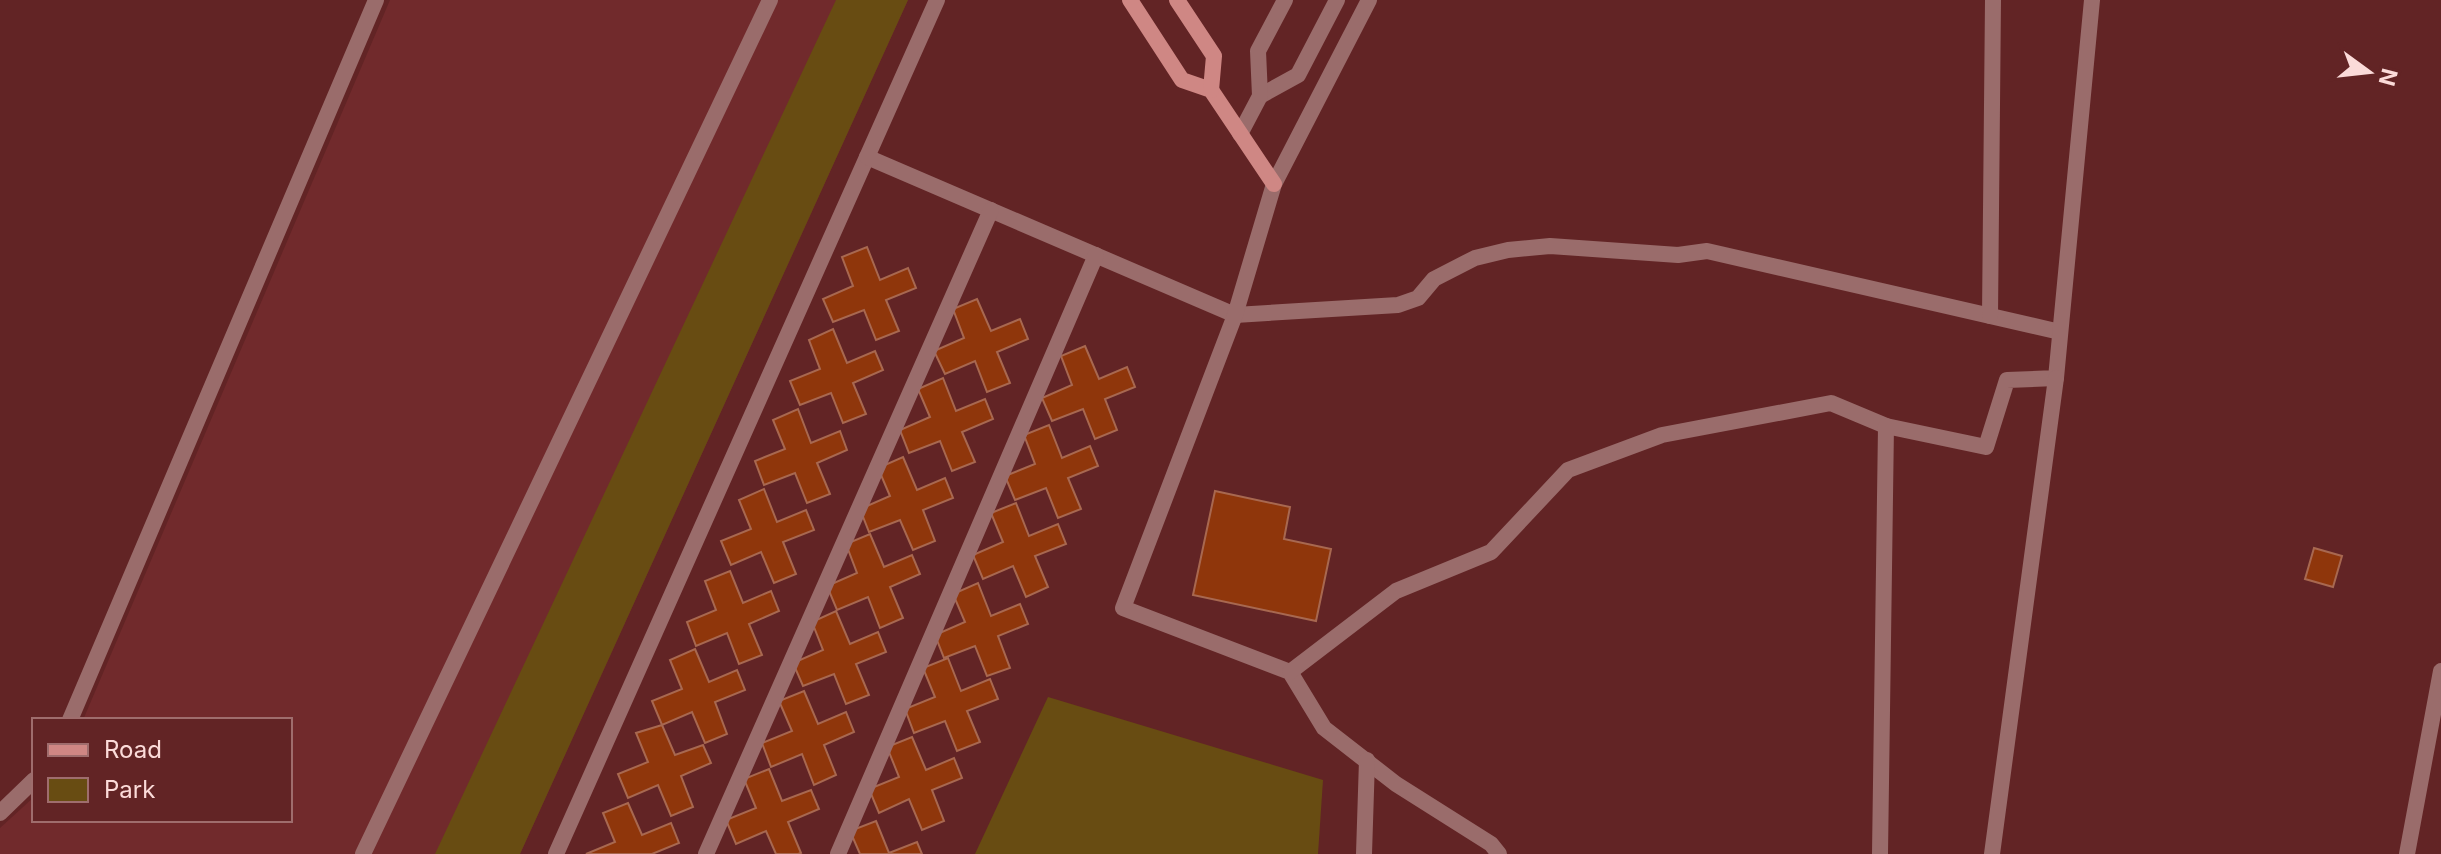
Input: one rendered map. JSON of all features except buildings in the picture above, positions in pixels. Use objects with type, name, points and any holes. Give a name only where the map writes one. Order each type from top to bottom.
[{"type":"street","points":[[71,718],[376,0]]},
{"type":"street","points":[[363,854],[770,0]]},
{"type":"street","points":[[556,854],[937,0]]},
{"type":"street","points":[[1130,0],[1182,80],[1211,90],[1274,184]]},
{"type":"street","points":[[1177,0],[1214,56],[1211,90]]},
{"type":"street","points":[[1240,134],[1260,96],[1258,51],[1285,0]]},
{"type":"street","points":[[1260,96],[1298,75],[1337,0]]},
{"type":"street","points":[[1369,0],[1274,184],[1235,315],[1123,608],[1290,672],[1324,728],[1396,784],[1491,844],[1499,854]]},
{"type":"street","points":[[1990,316],[1993,0]]},
{"type":"street","points":[[1992,854],[2056,378],[2092,0]]},
{"type":"street","points":[[867,157],[1235,315],[1398,305],[1418,298],[1434,279],[1475,258],[1508,250],[1550,246],[1678,255],[1707,251],[2060,332]]},
{"type":"street","points":[[706,854],[991,210]]},
{"type":"street","points":[[838,854],[1096,255]]},
{"type":"street","points":[[1290,672],[1396,591],[1491,552],[1568,470],[1662,435],[1831,403],[1886,426],[1986,447],[2007,380],[2056,378]]},
{"type":"street","points":[[1880,854],[1886,426]]},
{"type":"street","points":[[2407,854],[2441,671]]},
{"type":"street","points":[[1364,854],[1367,760]]},
{"type":"street","points":[[0,813],[32,782]]},
{"type":"shaded area","points":[[390,0],[908,0],[520,854],[0,854],[0,828],[32,799],[32,822],[292,822],[292,718],[84,718]]},
{"type":"green space","points":[[836,0],[908,0],[520,854],[435,854]]},
{"type":"green space","points":[[1048,697],[1323,780],[1318,854],[975,854]]}]
